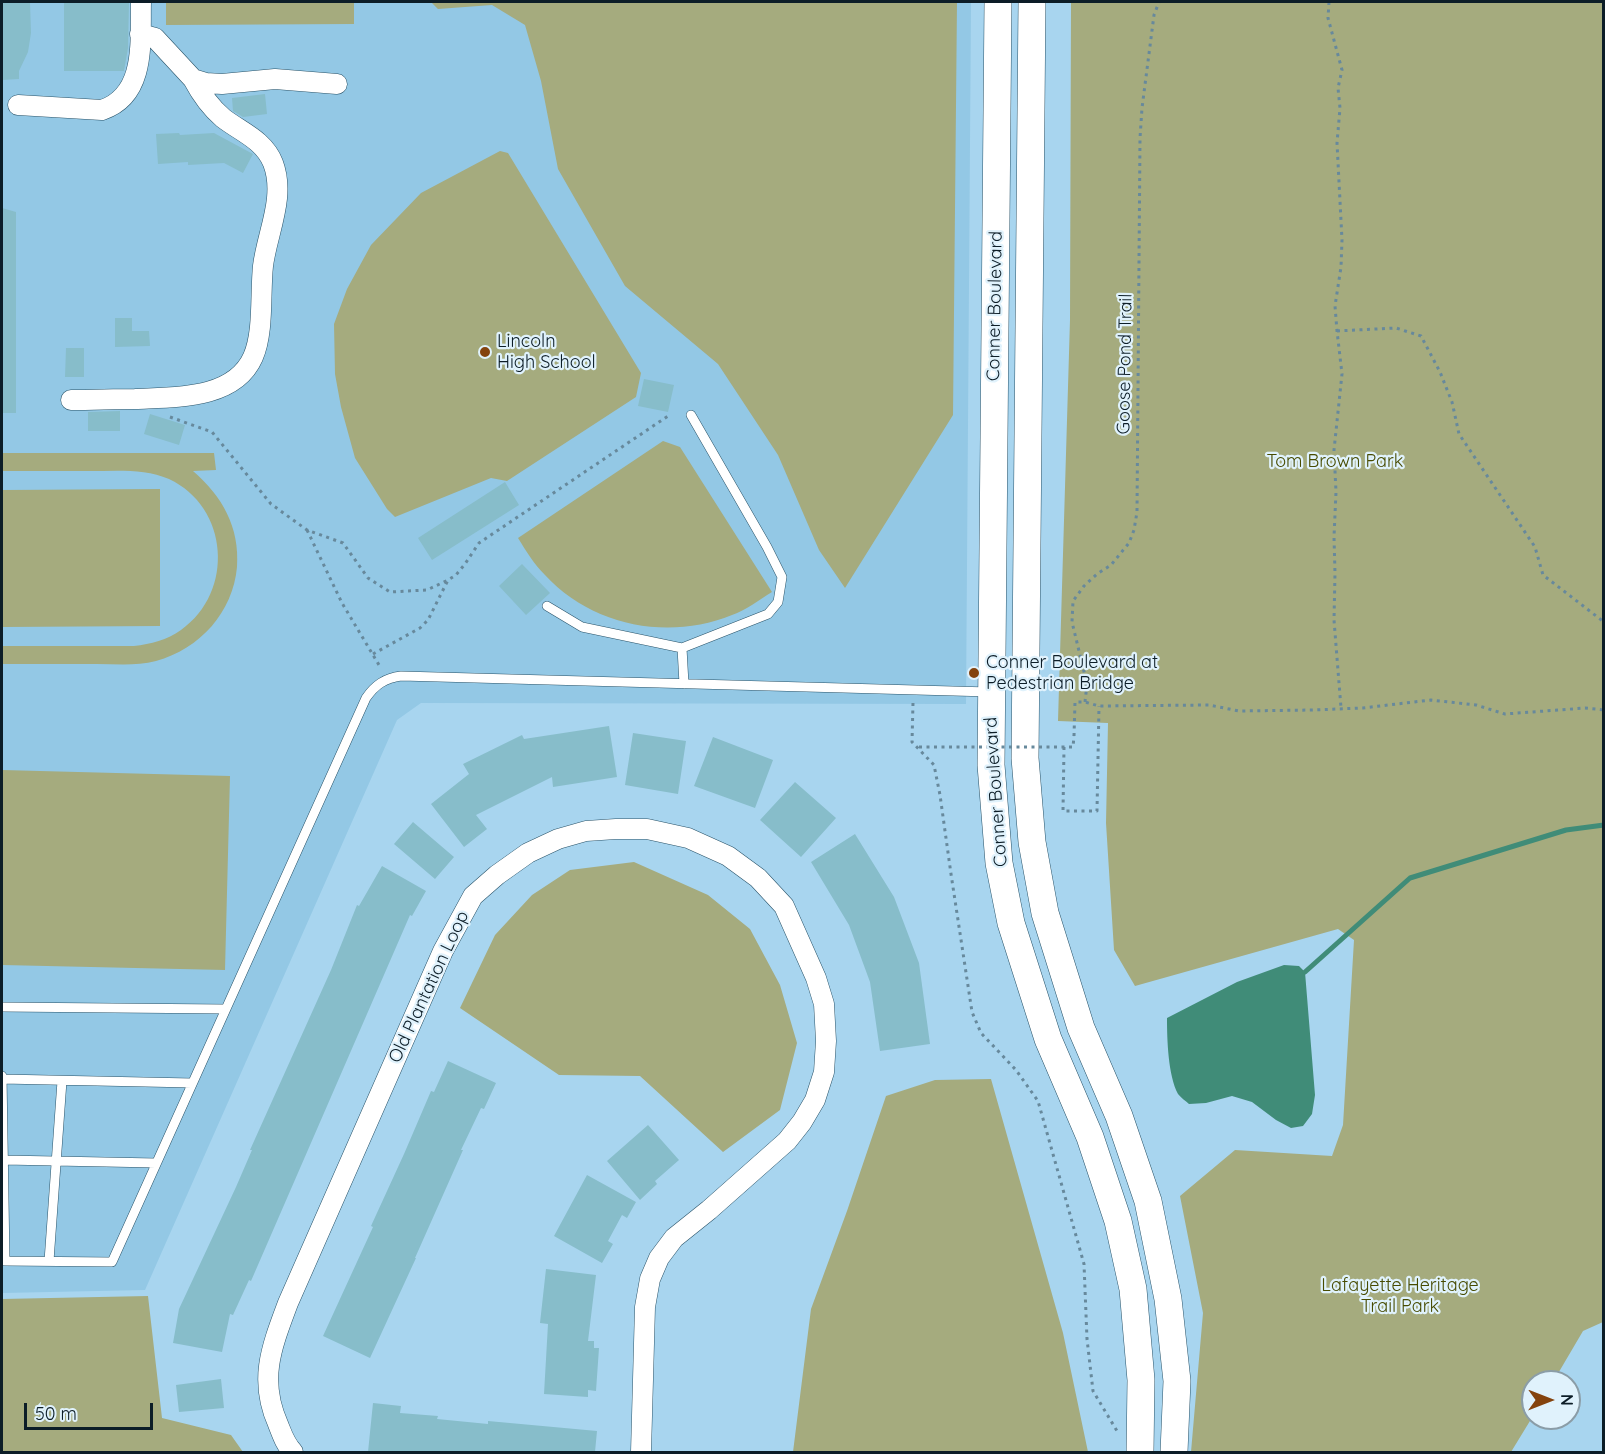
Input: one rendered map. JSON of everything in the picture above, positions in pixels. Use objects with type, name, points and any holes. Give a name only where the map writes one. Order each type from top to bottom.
[{"type":"main road","name":"Conner Boulevard","points":[[998,2],[991,765],[999,862],[1011,923],[1048,1039],[1090,1137],[1118,1221],[1133,1289],[1141,1380],[1140,1452]]},
{"type":"main road","name":"Conner Boulevard","points":[[1032,2],[1025,691],[1025,758],[1032,842],[1045,913],[1081,1028],[1119,1116],[1148,1201],[1168,1299],[1177,1381],[1174,1452]]},
{"type":"main road","points":[[991,692],[1025,691]]},
{"type":"street","points":[[18,105],[102,110],[114,105],[136,76],[140,54],[141,2]]},
{"type":"street","points":[[71,400],[179,397],[205,393],[235,379],[246,371],[258,341],[263,267],[276,199],[277,176],[273,162],[266,150],[249,134],[213,108],[202,95],[193,78],[155,38],[140,34]]},
{"type":"street","points":[[193,78],[222,84],[274,79],[337,84]]},
{"type":"street","name":"Old Plantation Loop","points":[[293,1452],[287,1446],[268,1396],[267,1375],[273,1341],[459,919],[473,896],[528,853],[558,839],[586,831],[647,829],[688,838],[728,856],[758,878],[784,906],[816,978],[824,1004],[826,1041],[824,1072],[815,1100],[802,1122],[787,1141],[674,1238],[659,1258],[650,1279],[645,1307],[641,1452]]},
{"type":"lane","points":[[547,606],[582,627],[682,648],[768,614],[778,602],[782,577],[691,415]]},
{"type":"lane","points":[[682,648],[684,684]]},
{"type":"lane","points":[[192,1083],[2,1078],[5,1261],[112,1262],[364,702],[374,687],[383,681],[401,676],[991,692]]},
{"type":"lane","points":[[2,1007],[225,1009]]},
{"type":"lane","points":[[49,1261],[62,1081]]},
{"type":"lane","points":[[3,1160],[156,1163]]},
{"type":"path","name":"Goose Pond Trail","points":[[1085,702],[1087,684],[1072,622],[1073,601],[1084,586],[1111,565],[1129,543],[1137,512],[1140,138],[1154,15],[1159,2]]},
{"type":"path","points":[[1329,2],[1328,18],[1342,70],[1338,88],[1340,108],[1337,143],[1342,240],[1341,267],[1335,306],[1342,374],[1334,450],[1335,631],[1341,708]]},
{"type":"path","points":[[1337,331],[1396,328],[1421,336],[1440,372],[1452,402],[1459,434],[1535,547],[1543,575],[1604,622]]},
{"type":"path","points":[[170,417],[212,432],[271,504],[307,530],[343,543],[368,578],[390,592],[427,590],[456,575],[479,543],[671,414]]},
{"type":"path","points":[[307,530],[342,603],[380,664]]},
{"type":"path","points":[[374,654],[420,628],[428,620],[448,580]]},
{"type":"path","points":[[912,690],[912,742],[934,765],[972,1012],[981,1033],[1016,1070],[1038,1101],[1084,1264],[1087,1338],[1093,1390],[1118,1432]]},
{"type":"path","points":[[919,747],[1073,747],[1075,702],[1099,706],[1209,705],[1239,711],[1363,708],[1431,700],[1476,705],[1505,714],[1585,708],[1604,710]]},
{"type":"path","points":[[1064,747],[1063,811],[1097,811],[1099,706]]},
{"type":"shaded area","name":"Lincoln High School","points":[[2,2],[971,2],[966,704],[421,703],[397,720],[145,1290],[2,1293]]},
{"type":"shaded area","points":[[1284,965],[1299,966],[1305,972],[1315,1095],[1312,1114],[1303,1126],[1291,1128],[1252,1102],[1232,1096],[1206,1103],[1189,1104],[1178,1094],[1172,1077],[1167,1018],[1237,982]]},
{"type":"green space","points":[[166,2],[354,2],[354,24],[166,25]]},
{"type":"green space","points":[[431,2],[957,2],[953,415],[845,588],[819,550],[778,455],[718,364],[625,286],[558,169],[541,81],[525,25],[492,5],[438,9]]},
{"type":"green space","points":[[1071,2],[1603,2],[1603,1322],[1583,1331],[1560,1370],[1521,1370],[1521,1430],[1524,1430],[1511,1452],[1191,1452],[1203,1313],[1180,1196],[1235,1150],[1332,1156],[1343,1125],[1354,940],[1338,929],[1135,986],[1114,950],[1106,823],[1108,723],[1058,721],[1070,320]]},
{"type":"green space","points":[[500,151],[508,153],[641,373],[636,397],[507,481],[491,478],[395,517],[387,509],[355,458],[341,407],[335,374],[334,324],[347,289],[371,245],[421,193]]},
{"type":"green space","points":[[663,441],[680,447],[772,592],[737,613],[708,623],[682,627],[657,627],[632,624],[608,617],[564,592],[537,566],[518,538]]},
{"type":"green space","points":[[2,453],[214,453],[216,470],[193,471],[213,491],[227,513],[235,539],[237,567],[229,599],[212,626],[187,648],[149,663],[2,664],[2,646],[134,646],[153,643],[170,636],[181,630],[198,614],[210,594],[217,573],[218,551],[213,529],[204,509],[189,492],[169,479],[150,473],[129,471],[2,471]]},
{"type":"green space","points":[[160,489],[160,626],[2,627],[2,490]]},
{"type":"green space","points":[[2,770],[230,776],[225,970],[2,965]]},
{"type":"green space","points":[[634,862],[708,895],[750,929],[780,985],[797,1043],[780,1110],[723,1152],[640,1076],[559,1075],[460,1008],[495,935],[532,895],[570,870]]},
{"type":"green space","points":[[991,1079],[1063,1333],[1088,1452],[793,1452],[811,1309],[886,1096],[935,1080]]},
{"type":"green space","points":[[148,1296],[162,1418],[231,1435],[243,1452],[2,1452],[2,1299]]},
{"type":"building","points":[[2,2],[30,2],[31,33],[28,52],[19,71],[19,79],[2,80]]},
{"type":"building","points":[[64,2],[129,2],[128,48],[124,71],[64,71]]},
{"type":"building","points":[[265,94],[267,114],[243,117],[233,111],[232,98]]},
{"type":"building","points":[[179,133],[180,135],[214,133],[253,154],[243,173],[224,163],[158,164],[156,134]]},
{"type":"building","points":[[2,208],[16,212],[16,413],[2,413]]},
{"type":"building","points":[[115,318],[132,318],[132,331],[149,331],[150,346],[115,347]]},
{"type":"building","points":[[66,348],[84,348],[84,377],[65,377]]},
{"type":"building","points":[[644,379],[674,385],[668,412],[638,406]]},
{"type":"building","points":[[120,411],[120,431],[88,431],[88,412]]},
{"type":"building","points":[[150,414],[185,425],[179,445],[144,434]]},
{"type":"building","points":[[505,482],[519,505],[432,560],[418,538]]},
{"type":"building","points":[[522,564],[550,593],[526,615],[499,586]]},
{"type":"building","points":[[609,726],[617,777],[553,787],[552,777],[476,815],[487,829],[464,847],[431,804],[469,774],[463,764],[522,735],[524,739]]},
{"type":"building","points":[[633,733],[686,741],[678,794],[625,785]]},
{"type":"building","points":[[713,737],[773,760],[755,808],[694,786]]},
{"type":"building","points":[[795,782],[836,818],[801,857],[760,820]]},
{"type":"building","points":[[413,822],[454,857],[435,879],[394,844]]},
{"type":"building","points":[[855,834],[894,897],[919,963],[930,1044],[880,1051],[870,982],[849,925],[811,862]]},
{"type":"building","points":[[382,866],[426,891],[412,916],[410,915],[251,1281],[249,1280],[233,1315],[230,1314],[222,1352],[173,1343],[179,1309],[236,1187],[357,905],[359,906]]},
{"type":"building","points":[[448,1061],[496,1083],[461,1150],[463,1150],[416,1258],[370,1358],[323,1336],[431,1091],[434,1092]]},
{"type":"building","points":[[648,1125],[679,1160],[655,1181],[657,1184],[640,1200],[607,1161]]},
{"type":"building","points":[[587,1175],[636,1202],[627,1218],[622,1215],[608,1241],[613,1244],[602,1263],[554,1236]]},
{"type":"building","points":[[546,1269],[596,1275],[588,1341],[594,1341],[594,1348],[599,1348],[596,1391],[588,1390],[588,1397],[544,1394],[548,1324],[540,1323]]},
{"type":"building","points":[[221,1379],[224,1408],[179,1412],[176,1385]]},
{"type":"building","points":[[373,1403],[401,1406],[400,1413],[438,1416],[437,1419],[488,1424],[488,1421],[597,1431],[595,1452],[368,1452]]},
{"type":"waterway","points":[[1305,972],[1410,878],[1566,830],[1604,825]]},
{"type":"place","name":"Lincoln High School","points":[[485,352]]},
{"type":"place","name":"Conner Boulevard at Pedestrian Bridge","points":[[974,673]]},
{"type":"park label","name":"Tom Brown Park","points":[[1335,462]]},
{"type":"park label","name":"Lafayette Heritage Trail Park","points":[[1400,1296]]}]
